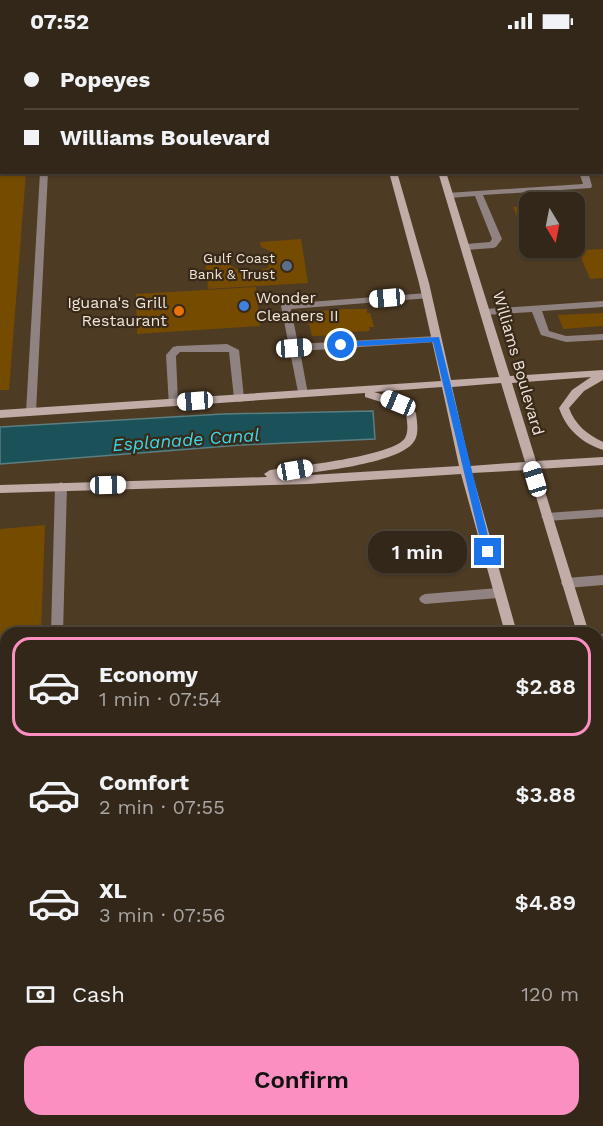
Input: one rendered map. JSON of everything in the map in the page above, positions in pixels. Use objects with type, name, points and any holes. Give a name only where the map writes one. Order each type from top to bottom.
[{"type":"main road","points":[[394,174],[427,296],[466,471],[509,627]]},
{"type":"main road","name":"Williams Boulevard","points":[[443,174],[581,627]]},
{"type":"main road","points":[[0,414],[603,374]]},
{"type":"main road","points":[[603,374],[570,396],[564,408],[567,417],[577,431],[603,446]]},
{"type":"main road","points":[[225,482],[366,459],[400,449],[408,441],[413,427],[411,413],[398,403],[356,390]]},
{"type":"main road","points":[[0,489],[466,471],[603,461]]},
{"type":"lane","points":[[31,412],[44,174]]},
{"type":"lane","points":[[450,195],[588,186],[584,174]]},
{"type":"lane","points":[[466,247],[493,245],[497,239],[478,193]]},
{"type":"lane","points":[[303,394],[286,306],[427,296]]},
{"type":"lane","points":[[485,312],[603,304]]},
{"type":"lane","points":[[536,309],[545,333],[566,339],[603,337]]},
{"type":"lane","points":[[294,348],[436,339]]},
{"type":"lane","points":[[173,403],[171,355],[177,349],[227,347],[234,350],[239,398]]},
{"type":"lane","points":[[57,627],[61,486]]},
{"type":"lane","points":[[547,517],[603,513]]},
{"type":"lane","points":[[567,583],[603,580]]},
{"type":"lane","points":[[425,599],[498,593]]},
{"type":"shaded area","points":[[0,174],[603,174],[603,627],[0,627]]},
{"type":"water","name":"Esplanade Canal","points":[[373,411],[375,439],[241,445],[0,464],[0,427],[223,414]]},
{"type":"building","points":[[0,174],[26,174],[9,390],[0,390]]},
{"type":"building","points":[[513,207],[519,207],[519,221]]},
{"type":"building","name":"Gulf Coast Bank & Trust","points":[[301,239],[308,283],[208,289],[205,257],[228,256],[229,264],[236,269],[256,271],[268,268],[273,257],[270,251],[261,247],[260,242]]},
{"type":"building","points":[[603,249],[603,278],[590,279],[581,258],[585,258],[585,250]]},
{"type":"building","points":[[256,287],[260,326],[137,334],[136,294]]},
{"type":"building","points":[[367,309],[374,327],[369,327],[370,331],[349,332],[350,335],[312,336],[306,312]]},
{"type":"building","points":[[603,313],[603,326],[563,329],[558,315]]},
{"type":"building","points":[[45,525],[41,627],[0,627],[0,529]]},
{"type":"place","name":"Gulf Coast Bank & Trust","points":[[287,266]]},
{"type":"place","name":"Wonder Cleaners II","points":[[244,306]]},
{"type":"place","name":"Iguana's Grill Restaurant","points":[[179,311]]},
{"type":"route","points":[[341,345],[436,339],[466,471],[488,552]]}]
